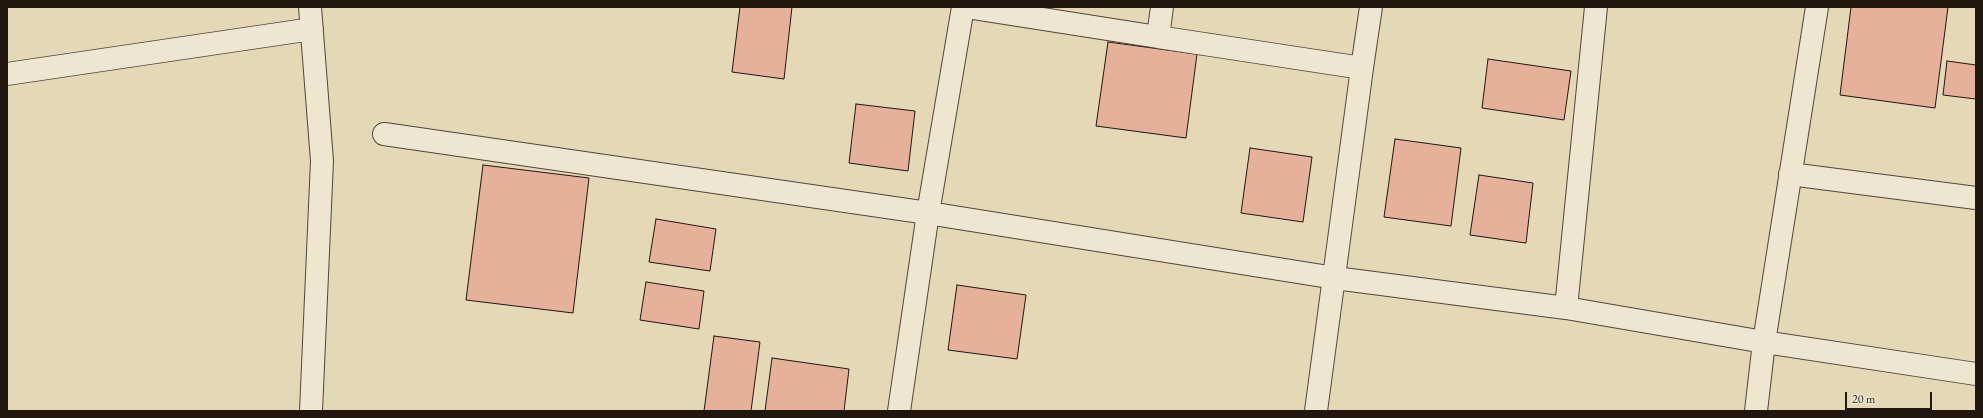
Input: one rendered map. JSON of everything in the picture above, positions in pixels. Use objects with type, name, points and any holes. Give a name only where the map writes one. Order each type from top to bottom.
[{"type":"street","points":[[310,7],[322,161],[311,411]]},
{"type":"street","points":[[899,411],[928,212],[964,7],[1362,68]]},
{"type":"street","points":[[1158,37],[1162,7]]},
{"type":"street","points":[[1316,411],[1371,7]]},
{"type":"street","points":[[1566,308],[1596,7]]},
{"type":"street","points":[[1756,411],[1764,342],[1816,7]]},
{"type":"street","points":[[7,74],[312,29]]},
{"type":"street","points":[[384,134],[928,212],[1335,278],[1566,308],[1764,342],[1976,374]]},
{"type":"street","points":[[1790,174],[1976,198]]},
{"type":"building","points":[[740,7],[792,7],[784,79],[732,72]]},
{"type":"building","points":[[1851,7],[1948,7],[1935,108],[1840,95]]},
{"type":"building","points":[[1108,42],[1197,54],[1186,138],[1096,126]]},
{"type":"building","points":[[1488,59],[1571,71],[1564,120],[1482,108]]},
{"type":"building","points":[[1947,61],[1976,65],[1976,99],[1943,95]]},
{"type":"building","points":[[856,104],[915,111],[908,171],[849,163]]},
{"type":"building","points":[[1395,139],[1461,148],[1451,226],[1384,217]]},
{"type":"building","points":[[1250,148],[1312,157],[1303,222],[1241,213]]},
{"type":"building","points":[[483,165],[589,178],[573,313],[466,300]]},
{"type":"building","points":[[1479,175],[1533,183],[1526,243],[1470,235]]},
{"type":"building","points":[[656,219],[716,229],[710,271],[649,262]]},
{"type":"building","points":[[646,282],[704,291],[699,329],[640,320]]},
{"type":"building","points":[[957,285],[1026,295],[1017,359],[948,350]]},
{"type":"building","points":[[714,336],[760,342],[751,411],[704,411]]},
{"type":"building","points":[[772,358],[849,369],[844,411],[765,411]]}]
